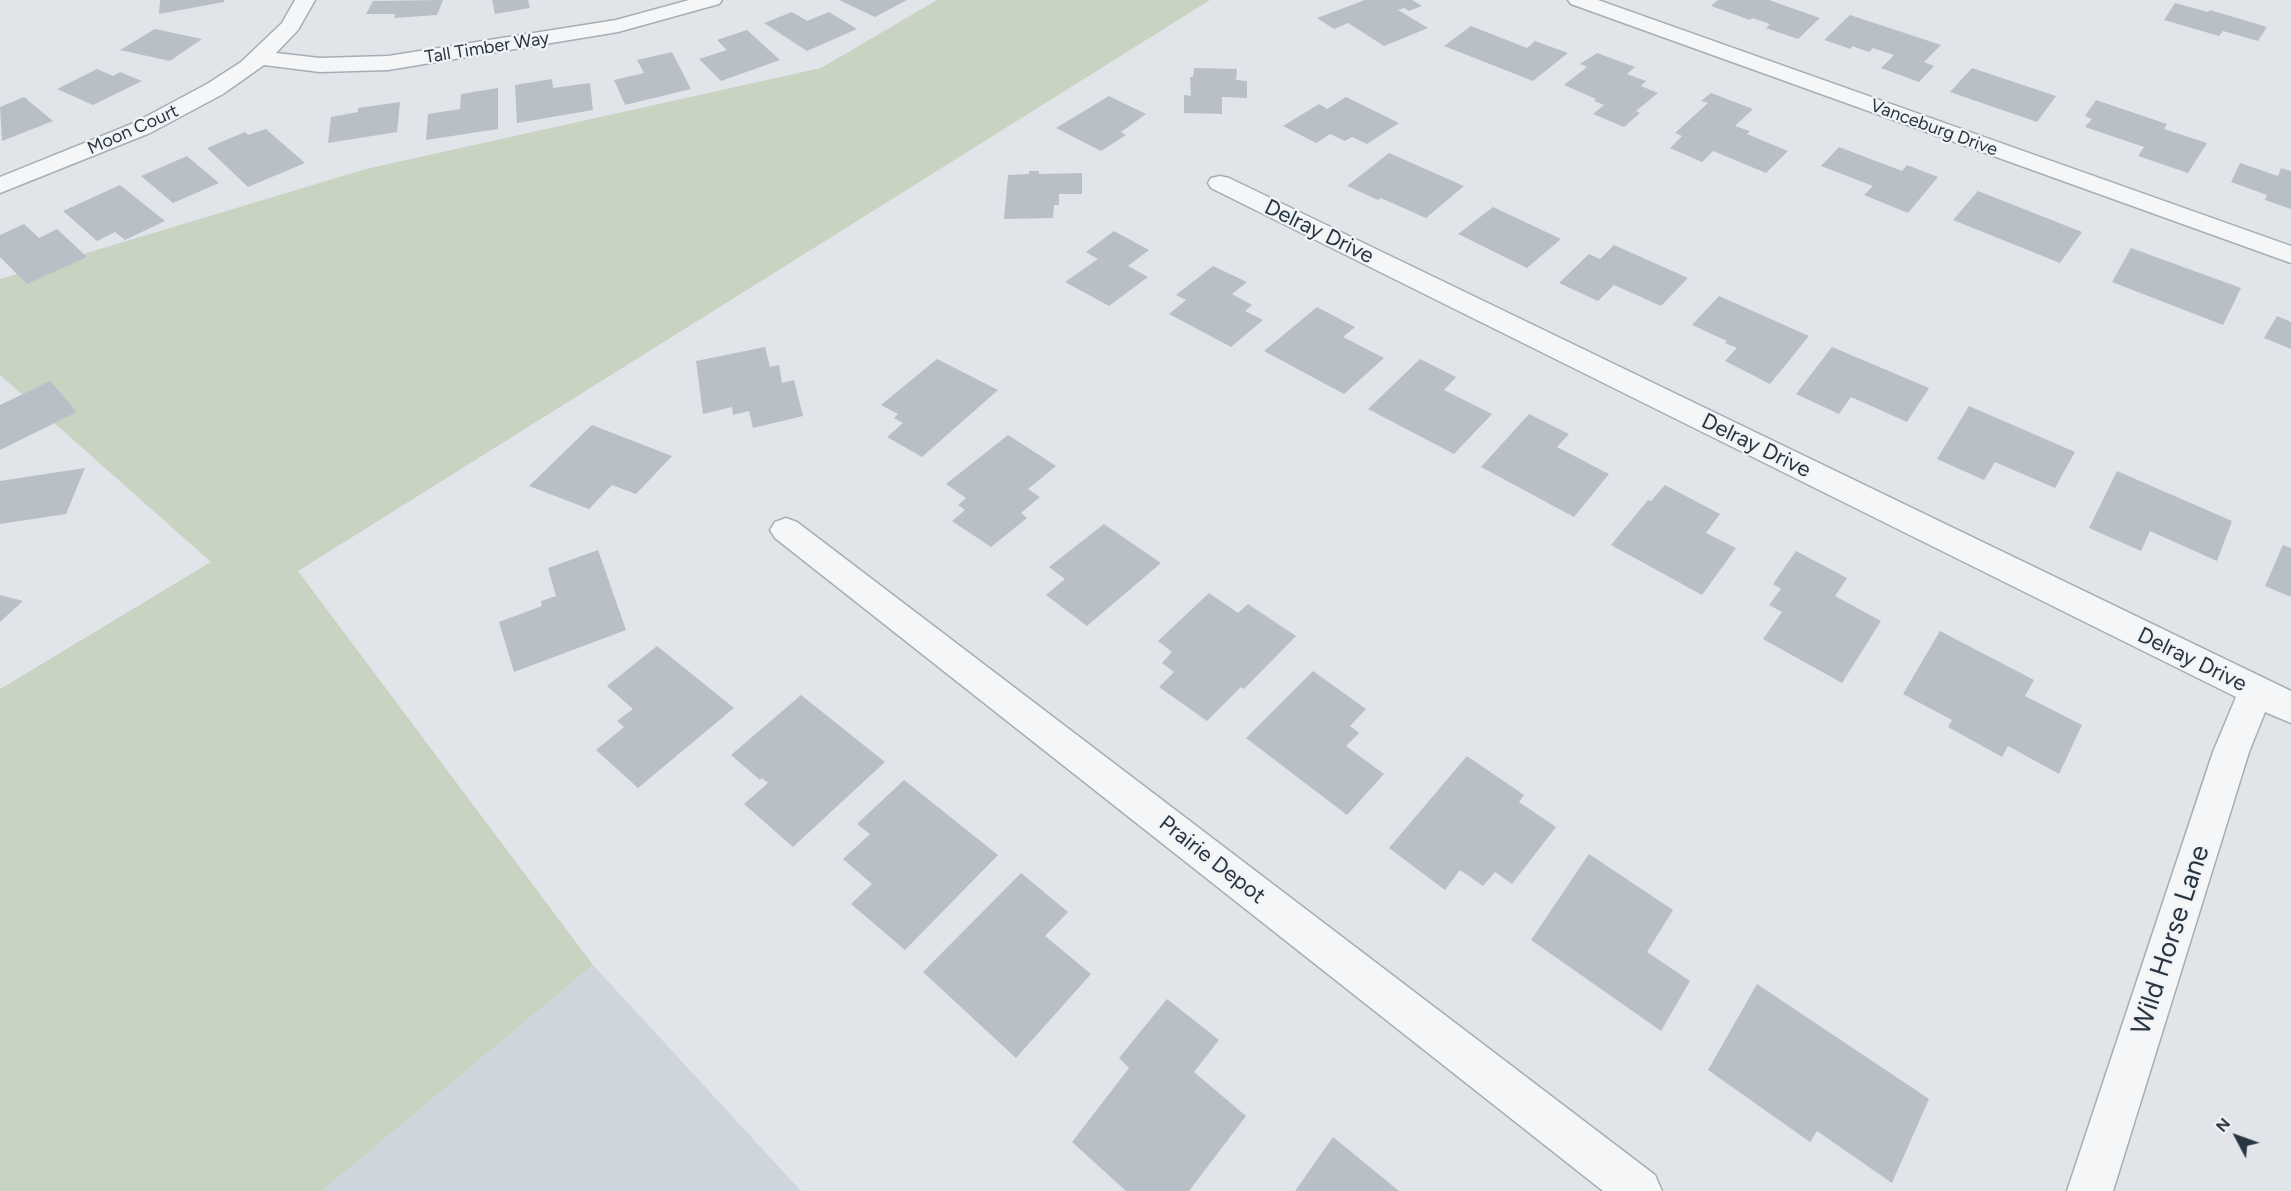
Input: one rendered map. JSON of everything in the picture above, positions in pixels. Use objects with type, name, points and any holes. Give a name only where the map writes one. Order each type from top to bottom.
[{"type":"street","name":"Moon Court","points":[[0,186],[160,120],[227,82],[258,58],[291,26],[305,0]]},
{"type":"street","name":"Tall Timber Way","points":[[258,58],[320,65],[388,63],[618,26],[712,0]]},
{"type":"street","name":"Vanceburg Drive","points":[[1578,0],[2291,255]]},
{"type":"street","name":"Delray Drive","points":[[1220,183],[2291,708]]},
{"type":"street","name":"Prairie Depot","points":[[786,530],[1639,1191]]},
{"type":"street","name":"Wild Horse Lane","points":[[2090,1191],[2231,753],[2256,691]]},
{"type":"shaded area","points":[[593,965],[801,1191],[322,1191]]},
{"type":"green space","points":[[937,0],[1210,0],[298,571],[593,965],[322,1191],[0,1191],[0,689],[211,562],[0,375],[0,279],[366,169],[821,68]]},
{"type":"building","points":[[160,0],[224,0],[224,2],[159,14]]},
{"type":"building","points":[[443,0],[437,15],[394,18],[395,14],[366,14],[373,1]]},
{"type":"building","points":[[492,0],[528,0],[530,8],[495,14]]},
{"type":"building","points":[[839,0],[907,0],[875,17]]},
{"type":"building","points":[[1365,0],[1412,0],[1422,6],[1409,11],[1404,8],[1398,10],[1428,28],[1384,46],[1348,23],[1334,29],[1317,18]]},
{"type":"building","points":[[1718,0],[1769,0],[1820,18],[1798,39],[1766,28],[1770,24],[1752,18],[1750,20],[1711,6]]},
{"type":"building","points":[[2175,3],[2208,12],[2210,10],[2267,27],[2258,41],[2223,31],[2219,36],[2164,20]]},
{"type":"building","points":[[792,12],[807,21],[829,12],[857,29],[807,51],[764,23]]},
{"type":"building","points":[[1850,15],[1941,45],[1924,62],[1934,66],[1919,82],[1881,68],[1894,55],[1873,48],[1869,52],[1852,46],[1851,49],[1824,40]]},
{"type":"building","points":[[1471,26],[1527,48],[1535,41],[1568,53],[1533,81],[1444,46]]},
{"type":"building","points":[[155,29],[202,39],[170,61],[120,50]]},
{"type":"building","points":[[747,30],[780,60],[721,81],[699,59],[727,50],[717,40]]},
{"type":"building","points":[[672,52],[691,89],[625,105],[614,80],[644,73],[637,60]]},
{"type":"building","points":[[1597,53],[1635,67],[1627,74],[1646,81],[1641,86],[1658,93],[1636,111],[1640,113],[1624,127],[1593,114],[1604,105],[1564,85],[1587,67],[1580,64]]},
{"type":"building","points":[[1194,68],[1237,69],[1236,80],[1247,81],[1247,98],[1222,97],[1222,114],[1184,113],[1184,95],[1191,96],[1190,77],[1193,77]]},
{"type":"building","points":[[1972,68],[2056,96],[2037,122],[1950,92]]},
{"type":"building","points":[[97,69],[113,76],[120,72],[142,81],[93,105],[57,89]]},
{"type":"building","points":[[552,79],[553,88],[590,83],[593,110],[517,123],[515,85]]},
{"type":"building","points":[[498,88],[498,129],[426,140],[428,114],[460,109],[461,94]]},
{"type":"building","points":[[1711,93],[1753,109],[1735,126],[1750,131],[1747,134],[1788,151],[1766,173],[1713,151],[1702,162],[1670,148],[1682,136],[1675,133],[1708,103],[1701,101]]},
{"type":"building","points":[[1109,96],[1146,114],[1121,132],[1126,135],[1101,151],[1056,128]]},
{"type":"building","points":[[24,97],[53,121],[2,141],[0,107]]},
{"type":"building","points":[[1346,97],[1399,123],[1367,144],[1352,137],[1345,141],[1330,134],[1316,143],[1283,126],[1319,104],[1327,109]]},
{"type":"building","points":[[2096,100],[2167,124],[2164,129],[2207,143],[2188,173],[2138,156],[2144,147],[2085,127],[2092,119],[2085,116]]},
{"type":"building","points":[[400,102],[397,132],[328,143],[331,117],[358,112],[358,108]]},
{"type":"building","points":[[266,129],[305,163],[248,187],[207,148],[245,132],[248,135]]},
{"type":"building","points":[[1839,147],[1902,171],[1907,165],[1938,177],[1908,213],[1864,195],[1873,186],[1821,166]]},
{"type":"building","points":[[1389,153],[1464,186],[1426,218],[1347,186]]},
{"type":"building","points":[[187,156],[219,183],[173,203],[141,176]]},
{"type":"building","points":[[2240,163],[2278,176],[2281,168],[2291,171],[2291,209],[2265,200],[2267,195],[2231,182]]},
{"type":"building","points":[[1029,171],[1039,171],[1039,174],[1082,173],[1082,194],[1059,194],[1059,205],[1054,205],[1053,218],[1004,219],[1008,175],[1029,174]]},
{"type":"building","points":[[120,185],[165,221],[125,240],[115,232],[97,241],[63,211]]},
{"type":"building","points":[[1978,191],[2082,232],[2060,263],[1953,220]]},
{"type":"building","points":[[1493,207],[1561,239],[1527,268],[1458,234]]},
{"type":"building","points":[[24,224],[39,238],[57,229],[87,257],[27,284],[0,257],[0,235]]},
{"type":"building","points":[[1114,231],[1149,250],[1128,266],[1148,277],[1109,306],[1065,282],[1098,259],[1086,252]]},
{"type":"building","points":[[1614,245],[1688,278],[1661,306],[1614,285],[1598,301],[1559,283],[1589,254],[1600,259]]},
{"type":"building","points":[[2131,248],[2241,288],[2223,325],[2112,282]]},
{"type":"building","points":[[1213,266],[1247,282],[1232,294],[1252,305],[1245,311],[1263,320],[1231,347],[1169,314],[1186,300],[1176,295]]},
{"type":"building","points":[[1719,296],[1809,336],[1770,384],[1725,361],[1737,348],[1692,325]]},
{"type":"building","points":[[1317,307],[1355,327],[1343,337],[1384,358],[1344,394],[1264,351]]},
{"type":"building","points":[[2277,316],[2291,322],[2291,349],[2264,338]]},
{"type":"building","points":[[765,347],[770,367],[779,365],[782,383],[794,380],[803,416],[753,428],[749,411],[733,415],[732,407],[703,414],[696,361]]},
{"type":"building","points":[[1832,347],[1929,388],[1907,422],[1851,397],[1839,414],[1796,394]]},
{"type":"building","points":[[937,359],[998,390],[922,457],[887,437],[903,423],[894,418],[898,414],[881,405]]},
{"type":"building","points":[[1420,359],[1456,377],[1444,390],[1492,414],[1454,454],[1368,409]]},
{"type":"building","points":[[50,381],[77,412],[0,450],[0,405]]},
{"type":"building","points":[[1969,406],[2075,452],[2055,488],[1995,462],[1984,480],[1937,459]]},
{"type":"building","points":[[1529,414],[1569,434],[1557,447],[1609,474],[1574,517],[1481,467]]},
{"type":"building","points":[[592,425],[672,456],[636,494],[612,485],[589,509],[529,486]]},
{"type":"building","points":[[1008,435],[1056,466],[1028,489],[1040,497],[1021,513],[1027,518],[991,547],[952,521],[965,510],[958,505],[966,498],[946,484]]},
{"type":"building","points":[[85,468],[66,514],[0,524],[0,481]]},
{"type":"building","points":[[2117,471],[2232,521],[2217,561],[2150,531],[2141,551],[2089,528]]},
{"type":"building","points":[[1665,485],[1720,514],[1706,533],[1736,548],[1702,595],[1611,545],[1648,500],[1651,501]]},
{"type":"building","points":[[1104,524],[1161,563],[1087,626],[1046,595],[1065,579],[1049,567]]},
{"type":"building","points":[[2283,545],[2291,548],[2291,597],[2265,586]]},
{"type":"building","points":[[598,550],[626,630],[514,672],[499,622],[542,606],[541,601],[556,596],[548,568]]},
{"type":"building","points":[[1796,551],[1847,578],[1835,596],[1881,621],[1842,683],[1763,639],[1782,612],[1769,605],[1781,589],[1773,584]]},
{"type":"building","points":[[1209,593],[1238,613],[1248,604],[1296,636],[1244,689],[1241,687],[1207,721],[1159,687],[1174,672],[1162,663],[1172,652],[1158,641]]},
{"type":"building","points":[[0,595],[23,601],[0,622]]},
{"type":"building","points":[[1940,631],[2034,680],[2025,696],[2082,725],[2059,774],[2008,746],[2002,757],[1948,727],[1952,720],[1903,694]]},
{"type":"building","points":[[657,646],[734,708],[638,788],[596,750],[624,727],[617,721],[633,709],[607,686]]},
{"type":"building","points":[[1313,671],[1366,709],[1350,726],[1359,733],[1346,746],[1384,774],[1347,815],[1246,738]]},
{"type":"building","points":[[801,695],[885,762],[793,847],[744,804],[768,783],[762,778],[760,780],[731,755]]},
{"type":"building","points":[[1467,756],[1524,795],[1519,802],[1556,827],[1512,884],[1495,872],[1483,886],[1460,870],[1445,890],[1389,848]]},
{"type":"building","points":[[904,780],[998,855],[905,950],[851,904],[872,884],[843,859],[870,834],[857,824]]},
{"type":"building","points":[[1589,854],[1673,910],[1647,952],[1690,981],[1661,1031],[1531,940]]},
{"type":"building","points":[[1021,873],[1068,912],[1045,936],[1091,974],[1016,1058],[923,972]]},
{"type":"building","points":[[1757,984],[1929,1099],[1892,1183],[1817,1131],[1810,1142],[1708,1070]]},
{"type":"building","points":[[1167,999],[1219,1040],[1194,1072],[1246,1116],[1189,1191],[1126,1191],[1072,1142],[1129,1068],[1119,1058]]},
{"type":"building","points":[[1333,1137],[1399,1191],[1295,1191]]}]
